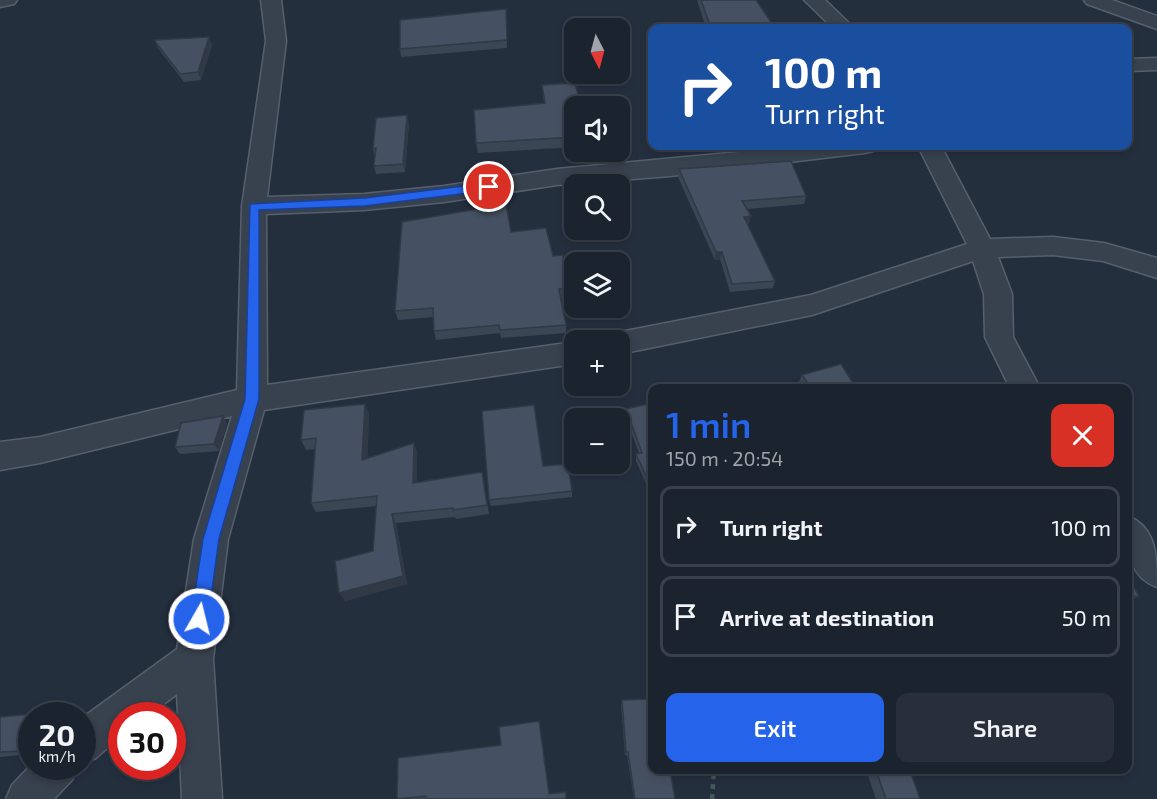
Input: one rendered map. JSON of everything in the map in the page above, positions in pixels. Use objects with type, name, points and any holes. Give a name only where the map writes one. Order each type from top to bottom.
[{"type":"street","points":[[0,1],[7,0]]},
{"type":"street","points":[[202,799],[194,659],[211,539],[252,399],[254,206],[276,40],[271,0]]},
{"type":"street","points":[[814,0],[840,24]]},
{"type":"street","points":[[1094,0],[1157,23]]},
{"type":"street","points":[[1132,65],[1157,64]]},
{"type":"street","points":[[254,206],[375,201],[557,177],[670,168],[830,150]]},
{"type":"street","points":[[932,150],[982,249],[998,294],[999,338],[1023,384]]},
{"type":"street","points":[[630,342],[812,305],[982,249],[1053,246],[1104,252],[1157,268]]},
{"type":"street","points":[[0,456],[40,450],[252,399],[564,354]]},
{"type":"street","points":[[1132,537],[1157,571]]},
{"type":"street","points":[[96,732],[194,659]]},
{"type":"street","points":[[26,799],[44,780]]},
{"type":"path","points":[[712,799],[714,774]]},
{"type":"building","points":[[701,0],[756,0],[772,24],[710,24]]},
{"type":"building","points":[[506,9],[507,40],[400,49],[400,20]]},
{"type":"building","points":[[209,37],[198,72],[180,74],[154,40]]},
{"type":"building","points":[[575,84],[578,96],[564,96],[564,138],[476,143],[474,110],[545,103],[542,85]]},
{"type":"building","points":[[407,115],[403,164],[374,166],[376,118]]},
{"type":"building","points":[[791,161],[806,196],[742,201],[751,216],[744,217],[775,281],[732,284],[722,252],[716,252],[679,169]]},
{"type":"building","points":[[506,204],[511,232],[546,228],[553,256],[563,255],[564,289],[559,289],[566,325],[500,330],[499,325],[434,331],[433,308],[395,311],[402,222]]},
{"type":"building","points":[[841,364],[854,384],[808,384],[802,375]]},
{"type":"building","points":[[365,404],[362,460],[414,443],[413,483],[482,472],[487,505],[392,514],[403,576],[339,593],[335,561],[373,551],[377,496],[311,503],[316,438],[301,440],[304,410]]},
{"type":"building","points":[[648,404],[648,480],[636,454],[642,453],[630,420],[630,408]]},
{"type":"building","points":[[534,405],[543,466],[564,464],[564,474],[569,474],[572,491],[489,500],[482,411]]},
{"type":"building","points":[[223,416],[214,444],[175,447],[181,423]]},
{"type":"building","points":[[1132,584],[1139,596],[1132,597]]},
{"type":"building","points":[[648,699],[648,774],[671,774],[675,799],[635,799],[628,752],[626,752],[622,700]]},
{"type":"building","points":[[18,715],[18,751],[0,752],[0,717]]},
{"type":"building","points":[[539,721],[549,794],[566,792],[566,799],[426,799],[426,796],[397,799],[398,758],[501,745],[499,727]]},
{"type":"building","points":[[877,774],[911,774],[920,799],[886,799]]},
{"type":"route","points":[[199,619],[211,539],[252,399],[254,206],[364,202],[489,187]]}]
